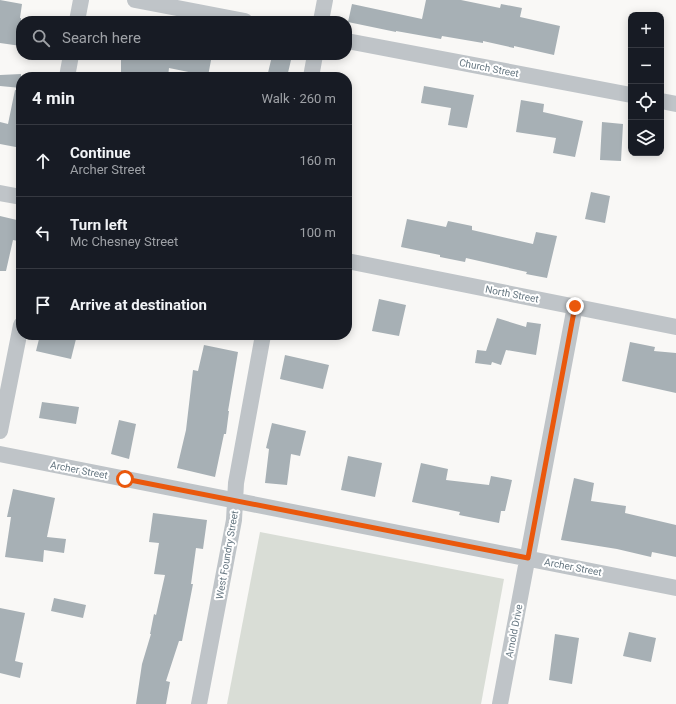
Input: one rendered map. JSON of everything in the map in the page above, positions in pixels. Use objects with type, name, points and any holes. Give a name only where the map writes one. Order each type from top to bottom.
[{"type":"street","points":[[78,16],[81,0]]},
{"type":"street","points":[[135,0],[219,16]]},
{"type":"street","points":[[323,16],[325,0]]},
{"type":"street","name":"Church Street","points":[[352,42],[628,94]]},
{"type":"street","points":[[68,72],[70,60]]},
{"type":"street","points":[[312,72],[314,60]]},
{"type":"street","points":[[664,102],[676,104]]},
{"type":"street","points":[[0,192],[16,196]]},
{"type":"street","name":"North Street","points":[[352,262],[676,326]]},
{"type":"street","name":"Arnold Drive","points":[[500,704],[575,306]]},
{"type":"street","points":[[0,431],[18,340]]},
{"type":"street","name":"West Foundry Street","points":[[199,704],[234,520],[236,483],[262,340]]},
{"type":"street","name":"Archer Street","points":[[0,454],[676,588]]},
{"type":"shaded area","points":[[260,532],[504,579],[481,704],[227,704]]},
{"type":"building","points":[[0,0],[22,4],[20,16],[16,16],[16,45],[0,43]]},
{"type":"building","points":[[426,0],[461,0],[500,8],[501,4],[522,8],[520,17],[560,26],[554,55],[483,41],[483,43],[442,36],[441,39],[396,32],[352,23],[352,16],[349,16],[352,4],[422,19]]},
{"type":"building","points":[[121,60],[211,60],[209,72],[188,72],[169,68],[169,72],[121,72]]},
{"type":"building","points":[[271,60],[291,60],[288,72],[268,72]]},
{"type":"building","points":[[16,74],[16,88],[0,86],[0,75]]},
{"type":"building","points":[[424,86],[474,95],[467,128],[448,125],[451,108],[421,103]]},
{"type":"building","points":[[16,90],[16,147],[0,144],[0,122],[8,124]]},
{"type":"building","points":[[521,100],[544,104],[543,112],[583,121],[575,157],[553,153],[556,138],[516,132]]},
{"type":"building","points":[[602,122],[623,124],[621,161],[600,160]]},
{"type":"building","points":[[591,192],[610,196],[605,223],[585,219]]},
{"type":"building","points":[[0,216],[16,220],[16,241],[13,240],[6,271],[0,271]]},
{"type":"building","points":[[407,219],[446,227],[448,221],[472,226],[472,230],[533,244],[536,232],[557,236],[547,278],[466,258],[465,262],[401,247]]},
{"type":"building","points":[[379,299],[406,305],[399,336],[372,331]]},
{"type":"building","points":[[497,318],[526,327],[527,322],[541,324],[536,355],[506,350],[501,365],[492,362],[491,365],[475,363],[477,350],[486,351]]},
{"type":"building","points":[[39,340],[76,340],[71,359],[36,351]]},
{"type":"building","points":[[630,342],[655,347],[654,351],[676,353],[676,393],[622,381]]},
{"type":"building","points":[[204,345],[238,352],[228,411],[226,434],[224,434],[215,477],[177,468],[186,430],[193,370],[198,371]]},
{"type":"building","points":[[285,355],[329,365],[323,389],[280,379]]},
{"type":"building","points":[[42,402],[79,407],[76,424],[39,418]]},
{"type":"building","points":[[119,420],[136,424],[129,459],[111,454]]},
{"type":"building","points":[[272,423],[306,431],[300,456],[291,454],[287,485],[265,483],[269,449],[266,448]]},
{"type":"building","points":[[348,456],[382,463],[375,497],[341,490]]},
{"type":"building","points":[[421,463],[448,469],[446,480],[489,485],[491,476],[512,480],[505,511],[501,511],[499,523],[459,515],[460,512],[412,502]]},
{"type":"building","points":[[574,478],[594,483],[591,501],[626,506],[625,513],[676,525],[676,557],[652,552],[651,557],[617,549],[561,540]]},
{"type":"building","points":[[13,489],[55,498],[47,537],[66,539],[64,553],[44,550],[43,562],[5,557],[11,517],[7,517]]},
{"type":"building","points":[[153,513],[207,520],[203,549],[196,548],[191,584],[193,584],[182,641],[179,641],[166,681],[170,682],[166,704],[136,704],[142,664],[151,634],[154,614],[156,615],[165,575],[154,574],[159,543],[149,542]]},
{"type":"building","points":[[54,598],[86,605],[83,618],[51,611]]},
{"type":"building","points":[[0,608],[25,613],[15,661],[23,663],[20,678],[0,673]]},
{"type":"building","points":[[629,632],[656,638],[651,662],[623,656]]},
{"type":"building","points":[[555,634],[579,638],[572,684],[549,680]]},
{"type":"route","points":[[125,479],[528,558],[575,306]]}]
